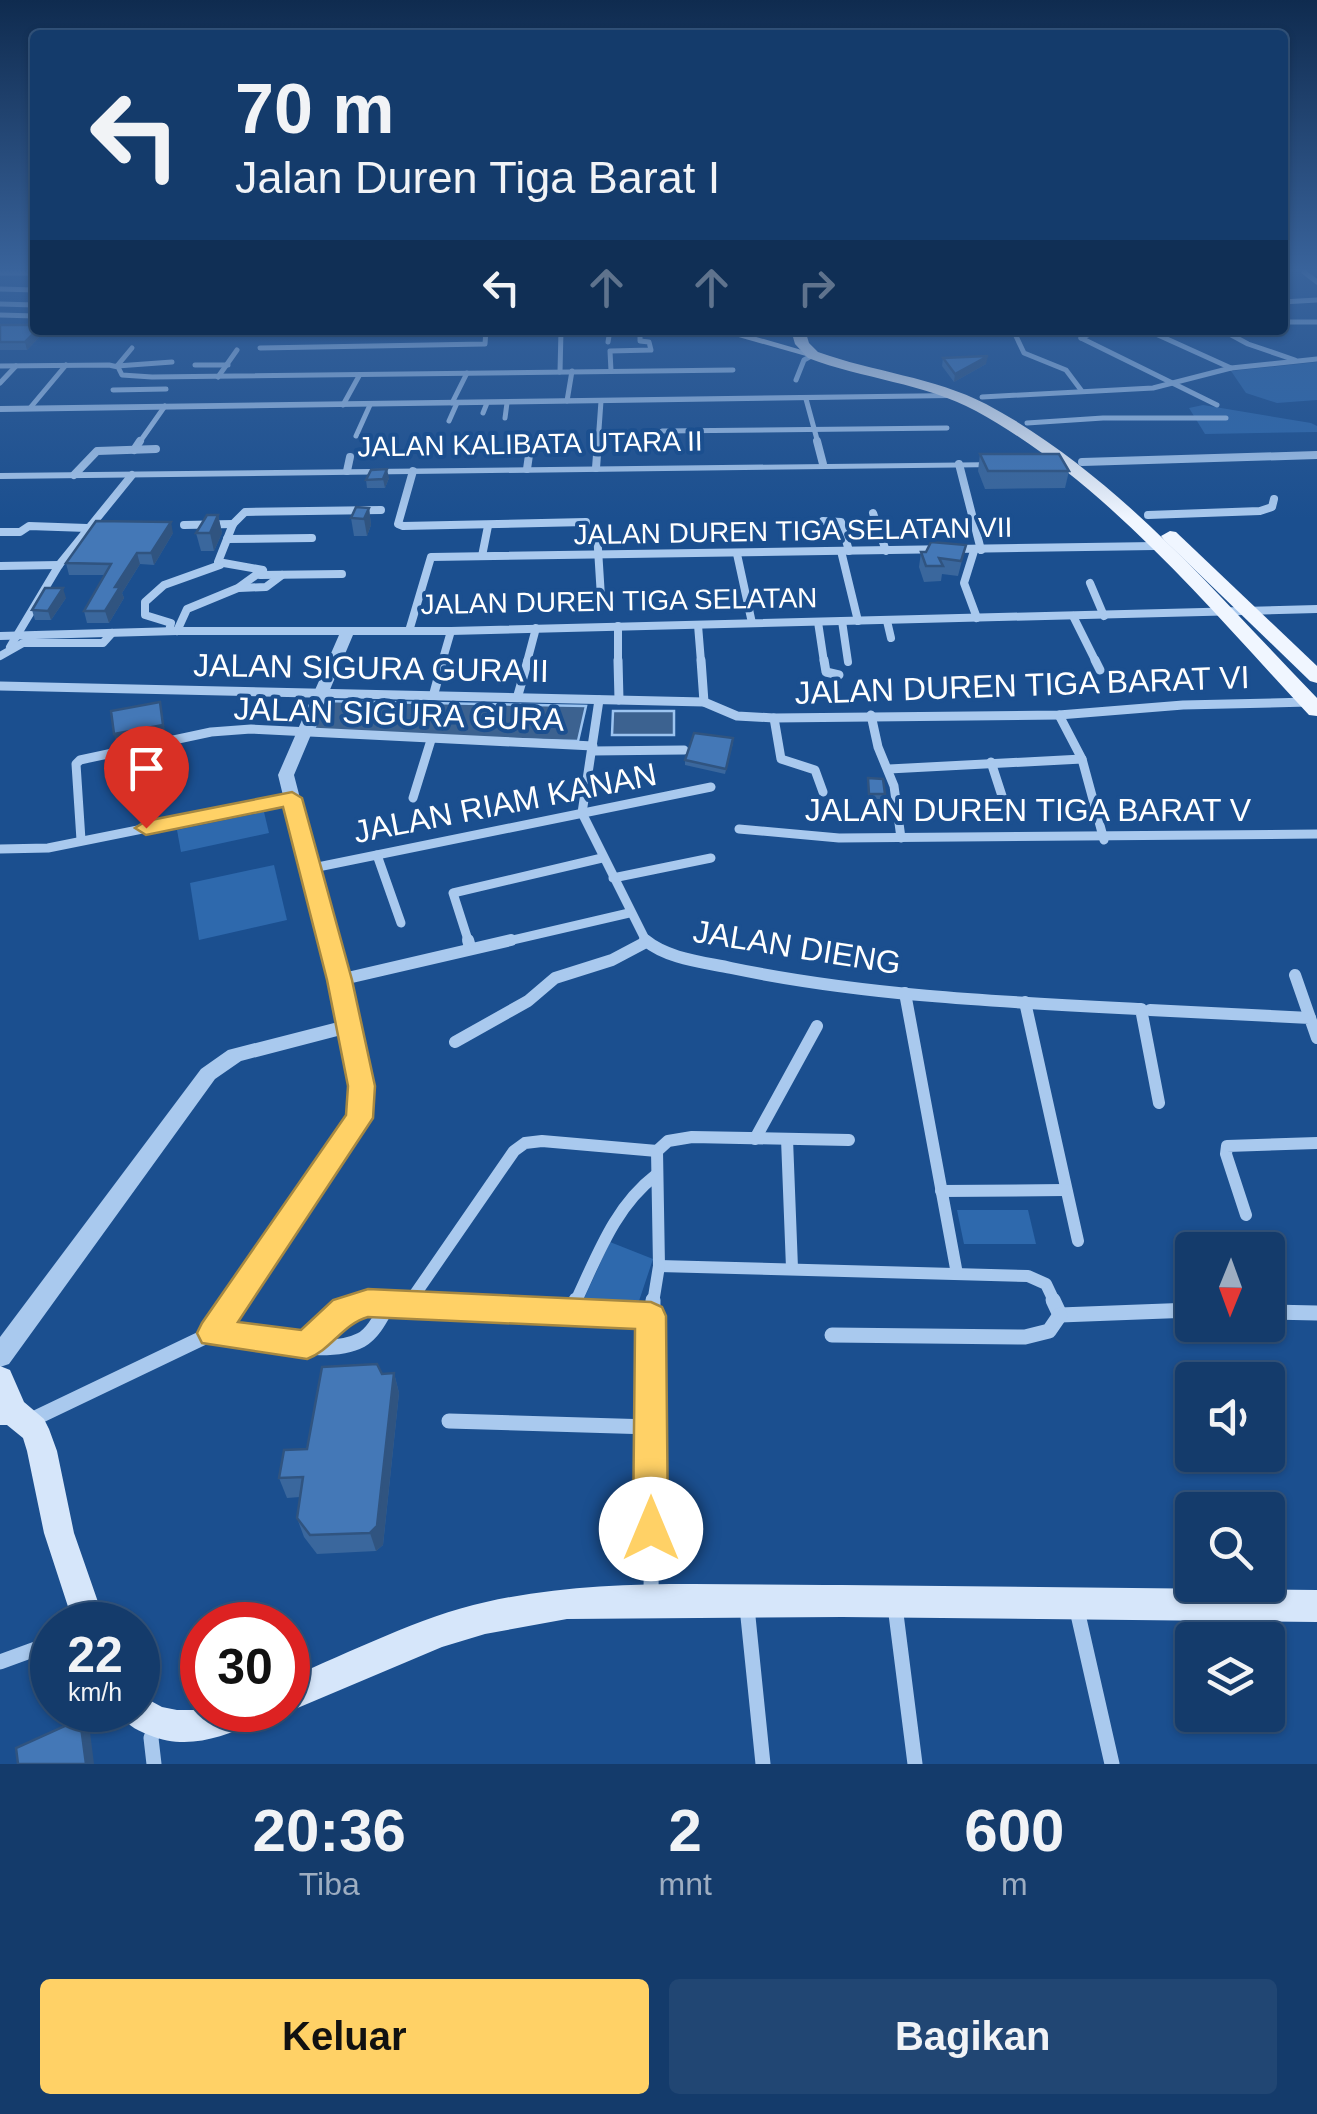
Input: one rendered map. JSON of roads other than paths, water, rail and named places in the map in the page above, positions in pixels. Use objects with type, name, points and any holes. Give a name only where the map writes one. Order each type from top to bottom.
[{"type":"main road","points":[[829,354],[898,388],[950,395],[982,409],[1317,678]]},
{"type":"main road","points":[[839,354],[927,377],[982,397],[1082,462],[1148,515],[1192,558],[1313,706]]},
{"type":"main road","points":[[1162,552],[1186,563],[1192,558]]},
{"type":"main road","points":[[0,1379],[13,1415],[42,1451],[58,1533],[82,1602]]},
{"type":"main road","points":[[310,1686],[440,1631],[485,1618],[568,1604],[746,1601],[1317,1606]]},
{"type":"street","points":[[117,366],[127,354]]},
{"type":"street","points":[[218,377],[235,354]]},
{"type":"street","points":[[560,354],[560,372]]},
{"type":"street","points":[[610,354],[610,371]]},
{"type":"street","points":[[796,380],[810,354]]},
{"type":"street","points":[[1027,354],[1066,370],[1081,390]]},
{"type":"street","points":[[1117,354],[1217,405]]},
{"type":"street","points":[[1201,354],[1231,368]]},
{"type":"street","points":[[1279,354],[1299,361]]},
{"type":"street","points":[[982,397],[1153,388],[1231,368],[1317,359]]},
{"type":"street","points":[[0,366],[172,362]]},
{"type":"street","points":[[511,362],[518,372]]},
{"type":"street","points":[[195,364],[228,364]]},
{"type":"street","points":[[30,408],[66,365]]},
{"type":"street","points":[[0,384],[16,366]]},
{"type":"street","points":[[117,366],[122,375],[130,376],[218,377],[733,370]]},
{"type":"street","points":[[567,401],[572,371]]},
{"type":"street","points":[[449,421],[467,373]]},
{"type":"street","points":[[344,405],[358,376]]},
{"type":"street","points":[[0,409],[455,403],[485,408],[507,402],[806,399],[898,388]]},
{"type":"street","points":[[113,390],[166,389]]},
{"type":"street","points":[[120,407],[131,390]]},
{"type":"street","points":[[806,399],[824,464]]},
{"type":"street","points":[[596,468],[602,401]]},
{"type":"street","points":[[505,418],[507,402]]},
{"type":"street","points":[[356,436],[370,404]]},
{"type":"street","points":[[134,450],[165,406]]},
{"type":"street","points":[[1027,423],[1103,418],[1226,418]]},
{"type":"street","points":[[662,431],[947,428]]},
{"type":"street","points":[[74,475],[97,451],[156,449]]},
{"type":"street","points":[[1082,462],[1317,455]]},
{"type":"street","points":[[347,471],[350,457]]},
{"type":"street","name":"JALAN KALIBATA UTARA II","points":[[0,476],[413,470],[528,462],[596,468],[1008,464]]},
{"type":"street","points":[[959,464],[977,550],[964,584],[977,618]]},
{"type":"street","points":[[413,470],[400,526],[586,522]]},
{"type":"street","points":[[0,656],[59,565],[132,475]]},
{"type":"street","points":[[1148,515],[1260,511],[1272,508],[1274,499]]},
{"type":"street","points":[[220,565],[220,554],[233,524],[250,511],[381,510]]},
{"type":"street","points":[[872,513],[886,551]]},
{"type":"street","points":[[823,521],[841,522],[850,621],[848,662]]},
{"type":"street","points":[[184,525],[233,524]]},
{"type":"street","points":[[0,532],[22,532],[29,526],[88,528]]},
{"type":"street","points":[[482,556],[488,526]]},
{"type":"street","points":[[598,532],[596,556],[601,597]]},
{"type":"street","points":[[227,539],[312,538]]},
{"type":"street","name":"JALAN DUREN TIGA SELATAN VII","points":[[409,631],[432,557],[977,550],[1162,552]]},
{"type":"street","points":[[737,554],[752,624]]},
{"type":"street","points":[[0,566],[59,565]]},
{"type":"street","points":[[260,575],[262,567],[220,565],[178,578],[152,593],[146,602],[146,615],[174,625],[187,609],[260,575],[342,574]]},
{"type":"street","points":[[238,588],[266,587],[282,575]]},
{"type":"street","points":[[1090,583],[1104,616]]},
{"type":"street","name":"JALAN DUREN TIGA SELATAN","points":[[8,640],[174,625],[451,631],[1317,609]]},
{"type":"street","points":[[1073,616],[1100,670]]},
{"type":"street","points":[[887,621],[891,638]]},
{"type":"street","points":[[818,622],[826,672],[839,675]]},
{"type":"street","points":[[698,625],[704,702]]},
{"type":"street","points":[[618,626],[620,700]]},
{"type":"street","points":[[518,695],[536,628]]},
{"type":"street","points":[[213,1333],[359,1118],[362,1086],[286,774],[348,630]]},
{"type":"street","points":[[434,693],[451,631]]},
{"type":"street","name":"JALAN SIGURA GURA II","points":[[0,686],[704,702],[737,716]]},
{"type":"street","points":[[582,813],[600,700]]},
{"type":"street","name":"JALAN DUREN TIGA BARAT VI","points":[[737,716],[1059,715],[1182,704],[1313,706]]},
{"type":"street","points":[[870,715],[888,770],[901,838]]},
{"type":"street","points":[[1059,715],[1082,759],[1104,840]]},
{"type":"street","points":[[774,718],[781,759],[816,770],[823,792]]},
{"type":"street","name":"JALAN SIGURA GURA","points":[[81,840],[76,764],[87,757],[211,732],[252,730],[592,749],[684,750]]},
{"type":"street","points":[[413,798],[431,740]]},
{"type":"street","points":[[888,770],[1082,759]]},
{"type":"street","points":[[991,762],[1002,799]]},
{"type":"street","name":"JALAN RIAM KANAN","points":[[308,869],[711,787]]},
{"type":"street","points":[[0,850],[48,848],[292,798]]},
{"type":"street","name":"JALAN DIENG","points":[[582,813],[646,942],[667,952],[767,976],[905,993],[1310,1018]]},
{"type":"street","name":"JALAN DUREN TIGA BARAT V","points":[[739,829],[804,836],[1104,840],[1317,834]]},
{"type":"street","points":[[376,854],[401,923]]},
{"type":"street","points":[[470,947],[453,893],[602,858]]},
{"type":"street","points":[[613,878],[711,858]]},
{"type":"street","points":[[339,980],[628,912]]},
{"type":"street","points":[[455,1042],[528,1001],[555,978],[612,960],[646,942]]},
{"type":"street","points":[[1296,975],[1317,1038]]},
{"type":"street","points":[[905,993],[957,1274]]},
{"type":"street","points":[[1025,1002],[1078,1241]]},
{"type":"street","points":[[1145,1010],[1159,1103]]},
{"type":"street","points":[[0,1356],[208,1074],[235,1055],[349,1026]]},
{"type":"street","points":[[755,1139],[817,1026]]},
{"type":"street","points":[[409,1303],[514,1151],[526,1143],[657,1151],[677,1138],[849,1140]]},
{"type":"street","points":[[787,1139],[792,1268]]},
{"type":"street","points":[[1246,1215],[1226,1154],[1227,1146],[1317,1143]]},
{"type":"street","points":[[652,1602],[651,1316],[659,1266],[657,1151]]},
{"type":"street","points":[[570,1312],[623,1209],[634,1192],[656,1176]]},
{"type":"street","points":[[942,1191],[1065,1190]]},
{"type":"street","points":[[659,1266],[1038,1277],[1046,1284],[1060,1316]]},
{"type":"street","points":[[13,1415],[213,1333],[307,1345],[359,1342],[389,1303]]},
{"type":"street","points":[[307,1345],[354,1305],[409,1303],[651,1316]]},
{"type":"street","points":[[832,1335],[1040,1336],[1060,1316],[1175,1311]]},
{"type":"street","points":[[1285,1312],[1317,1313]]},
{"type":"street","points":[[448,1421],[651,1427]]},
{"type":"street","points":[[746,1601],[763,1764]]},
{"type":"street","points":[[894,1604],[915,1764]]},
{"type":"street","points":[[1075,1604],[1112,1764]]},
{"type":"street","points":[[0,1662],[30,1651]]},
{"type":"street","points":[[150,1732],[154,1764]]}]
